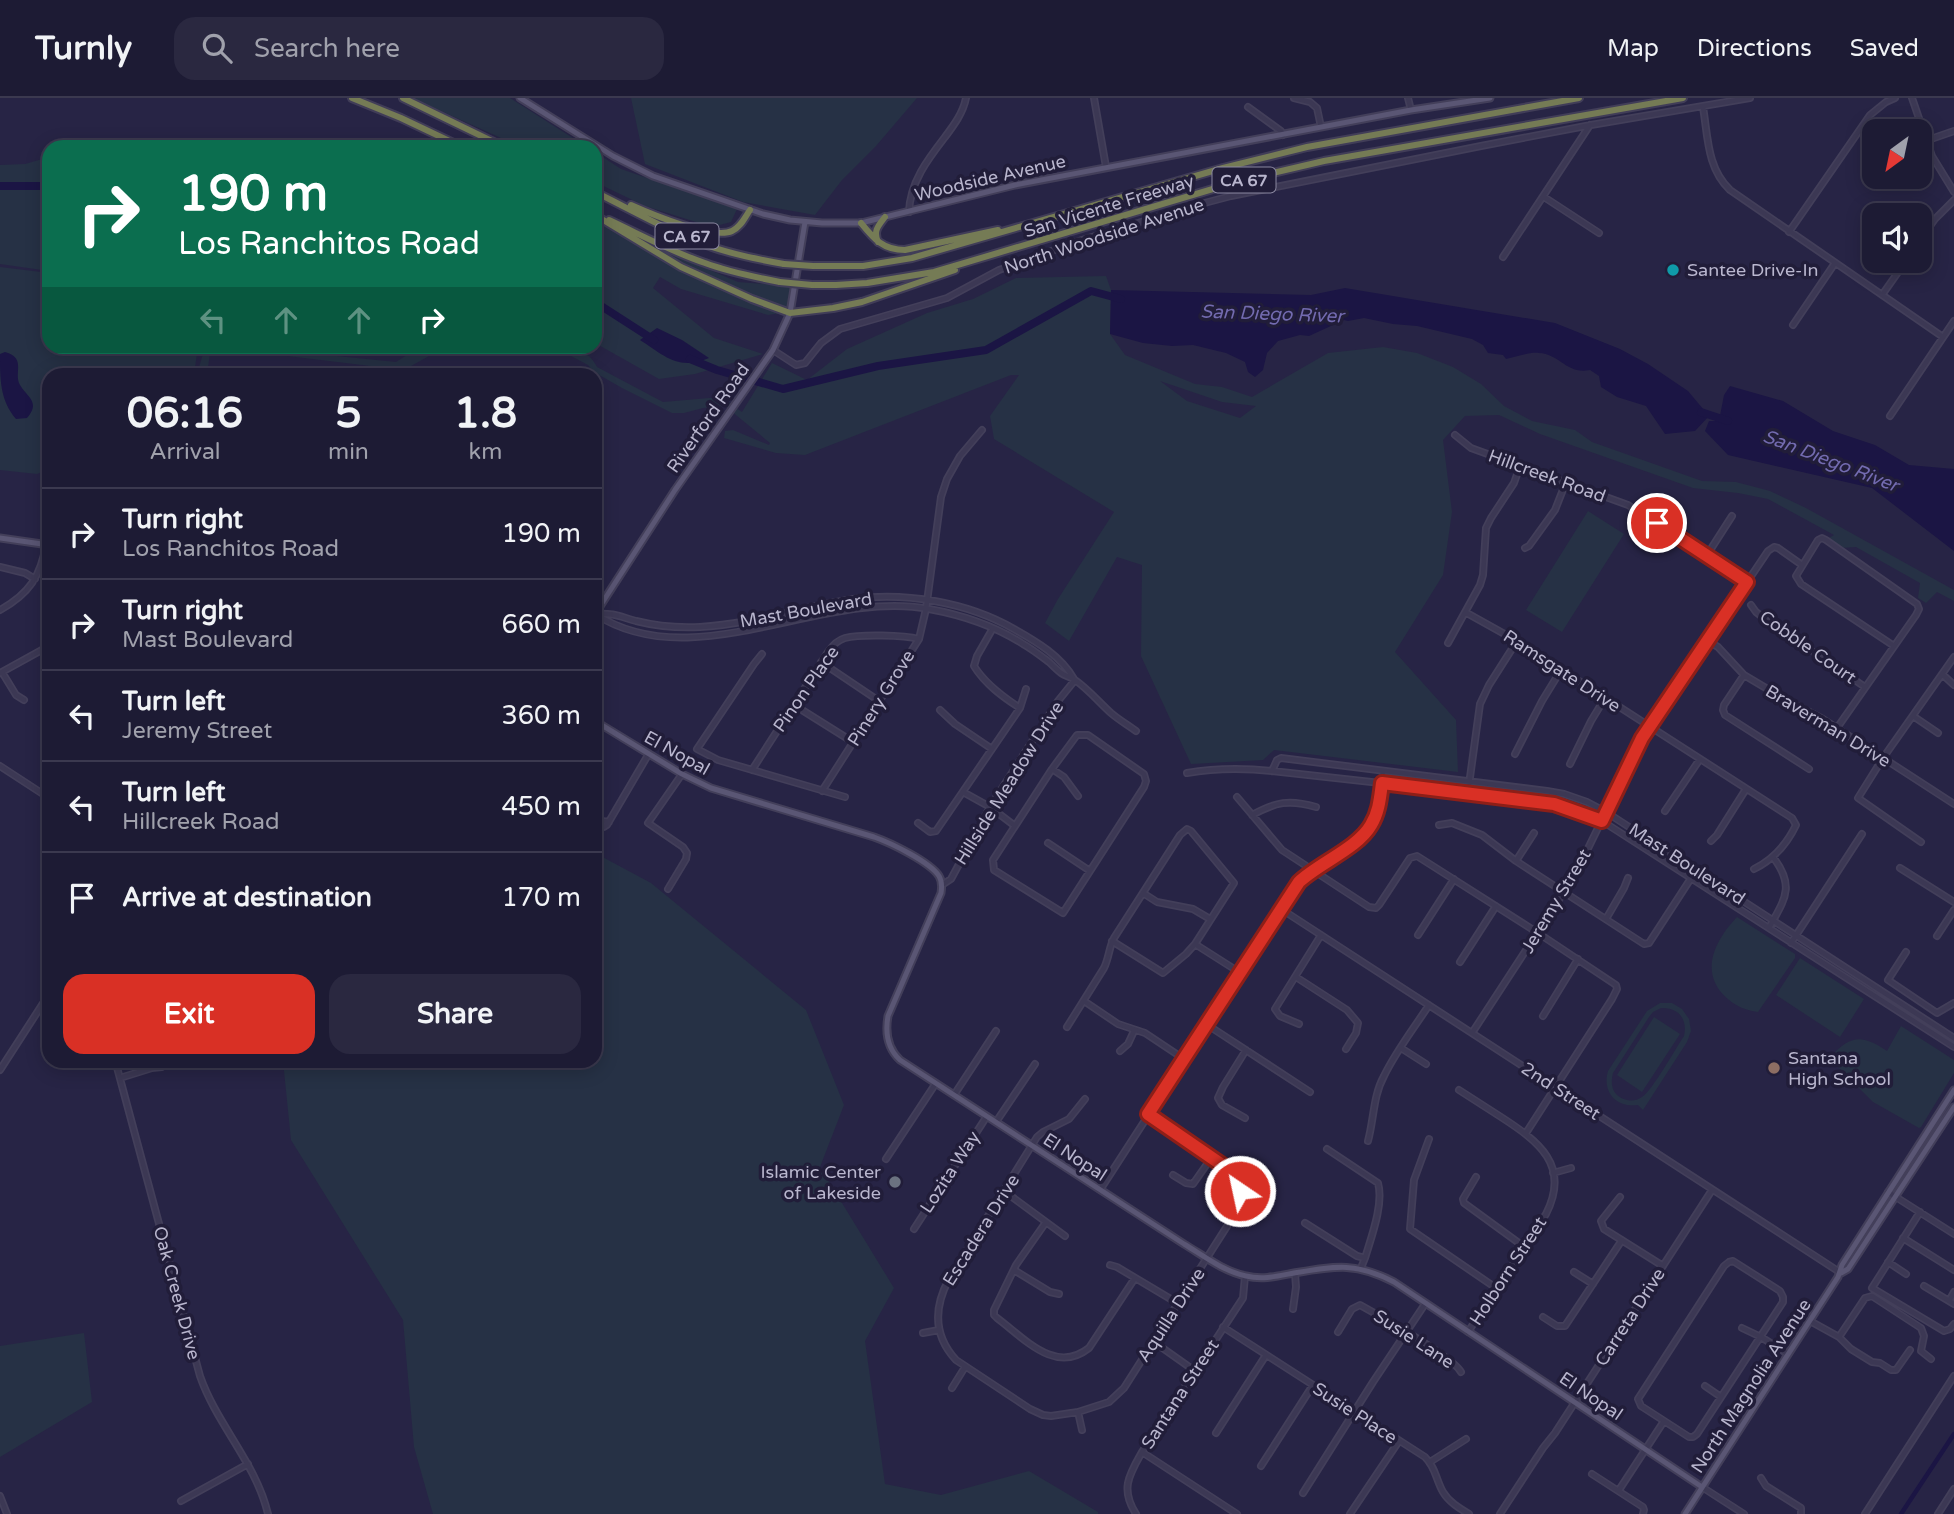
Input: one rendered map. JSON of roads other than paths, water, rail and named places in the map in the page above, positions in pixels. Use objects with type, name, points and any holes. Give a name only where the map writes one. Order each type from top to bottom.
[{"type":"highway","points":[[352,98],[447,140]]},
{"type":"highway","points":[[404,98],[490,140]]},
{"type":"highway","name":"San Vicente Freeway","points":[[602,195],[676,232],[746,257],[784,264],[863,266],[912,258],[1223,168],[1307,147],[1579,98]]},
{"type":"highway","name":"San Vicente Freeway","points":[[602,217],[705,264],[741,274],[812,285],[889,281],[934,272],[1243,180],[1324,161],[1683,98]]},
{"type":"highway","points":[[602,194],[668,220],[714,232],[732,232],[750,210]]},
{"type":"highway","points":[[879,244],[876,229],[885,217]]},
{"type":"highway","points":[[602,218],[681,267],[790,313],[833,309],[862,302],[946,274],[983,258]]},
{"type":"highway","points":[[861,223],[879,244],[895,250],[1027,225]]},
{"type":"main road","name":"Woodside Avenue","points":[[520,98],[587,140]]},
{"type":"main road","name":"Woodside Avenue","points":[[602,149],[629,166],[653,176],[750,210],[805,222],[861,223],[1015,185],[1411,110],[1490,98]]},
{"type":"main road","name":"Riverford Road","points":[[602,603],[675,490],[773,350],[790,313],[805,222]]},
{"type":"main road","points":[[0,538],[42,543]]},
{"type":"main road","name":"El Nopal","points":[[602,725],[648,755],[711,788],[874,837],[914,856],[937,873],[942,885],[941,893],[886,1025],[887,1037],[895,1055],[1229,1271],[1268,1278],[1345,1267],[1362,1268],[1394,1283],[1702,1487]]},
{"type":"main road","name":"North Magnolia Avenue","points":[[1685,1514],[1841,1273],[1842,1265],[1954,1090]]},
{"type":"main road","name":"North Magnolia Avenue","points":[[1841,1273],[1848,1269],[1954,1107]]},
{"type":"street","points":[[909,212],[909,201],[925,164],[961,115],[966,98]]},
{"type":"street","points":[[1094,98],[1106,167]]},
{"type":"street","points":[[1294,98],[1310,102],[1317,108],[1321,127]]},
{"type":"street","points":[[1408,98],[1411,110]]},
{"type":"street","name":"North Woodside Avenue","points":[[773,350],[796,365],[805,363],[831,334],[844,327],[947,298],[999,270],[1082,240],[1196,205],[1591,125],[1749,98]]},
{"type":"street","points":[[1789,232],[1870,115],[1895,98]]},
{"type":"street","points":[[1912,98],[1920,119]]},
{"type":"street","points":[[1248,107],[1283,135]]},
{"type":"street","points":[[1703,107],[1711,162],[1724,185],[1943,337]]},
{"type":"street","points":[[1503,257],[1591,125]]},
{"type":"street","points":[[1932,139],[1954,131]]},
{"type":"street","points":[[1932,156],[1954,192]]},
{"type":"street","points":[[1544,197],[1599,233]]},
{"type":"street","points":[[1932,223],[1954,200]]},
{"type":"street","points":[[1793,325],[1835,263]]},
{"type":"street","points":[[1882,295],[1898,273]]},
{"type":"street","points":[[1890,416],[1954,321]]},
{"type":"street","name":"Pinery Grove","points":[[822,791],[919,639],[926,608],[941,497],[947,479],[960,456],[982,430]]},
{"type":"street","name":"Hillcreek Road","points":[[1455,435],[1471,448],[1628,505],[1747,582]]},
{"type":"street","points":[[1448,643],[1480,586],[1486,528],[1514,484],[1520,466]]},
{"type":"street","points":[[1524,548],[1529,546],[1555,510],[1566,482]]},
{"type":"street","points":[[1707,555],[1731,516]]},
{"type":"street","points":[[1837,728],[1916,615],[1919,609],[1917,604],[1826,540],[1818,540],[1796,576],[1801,584],[1894,646]]},
{"type":"street","name":"Jeremy Street","points":[[1472,1033],[1575,875],[1637,746],[1766,555],[1771,549],[1778,548],[1802,565]]},
{"type":"street","points":[[0,610],[19,598],[42,566]]},
{"type":"street","points":[[0,568],[25,573],[35,579]]},
{"type":"street","name":"Mast Boulevard","points":[[602,614],[612,613],[637,621],[700,627],[742,622],[853,599],[885,597],[927,600],[1001,621],[1054,655],[1067,667],[1075,680]]},
{"type":"street","name":"Cobble Court","points":[[1751,605],[1765,619],[1865,687]]},
{"type":"street","name":"Mast Boulevard","points":[[602,618],[636,632],[701,637],[856,608],[926,608],[993,628],[1023,643],[1061,673],[1075,680]]},
{"type":"street","name":"Ramsgate Drive","points":[[1465,612],[1517,641],[1792,818],[1796,825],[1788,841],[1773,857]]},
{"type":"street","points":[[742,622],[744,630]]},
{"type":"street","points":[[993,628],[974,666],[999,694],[1020,708]]},
{"type":"street","name":"Pinon Place","points":[[752,770],[831,648],[847,638],[905,635],[919,639]]},
{"type":"street","name":"Braverman Drive","points":[[1708,640],[1744,675],[1837,728],[1954,804]]},
{"type":"street","points":[[1468,792],[1480,704],[1489,684],[1517,641]]},
{"type":"street","points":[[24,700],[16,695],[1,672],[42,650]]},
{"type":"street","points":[[762,654],[697,749],[718,760],[845,797]]},
{"type":"street","points":[[1921,842],[1858,798],[1954,657]]},
{"type":"street","points":[[821,662],[879,701]]},
{"type":"street","points":[[1515,754],[1561,670]]},
{"type":"street","points":[[1942,674],[1954,685]]},
{"type":"street","points":[[1744,675],[1724,705],[1725,715],[1809,769]]},
{"type":"street","points":[[1075,680],[1113,715],[1136,731]]},
{"type":"street","name":"Hillside Meadow Drive","points":[[942,885],[951,879],[990,807],[1058,701],[1075,680]]},
{"type":"street","points":[[918,823],[930,832],[936,831],[1020,708],[1026,689]]},
{"type":"street","points":[[1570,764],[1605,698]]},
{"type":"street","points":[[794,705],[853,742]]},
{"type":"street","points":[[940,710],[955,724],[992,749]]},
{"type":"street","points":[[1913,716],[1938,733]]},
{"type":"street","points":[[1077,735],[1088,735],[1144,774],[1144,787],[1063,914],[995,870],[993,860],[1015,826],[1077,735]]},
{"type":"street","points":[[602,827],[609,822],[648,755]]},
{"type":"street","name":"Mast Boulevard","points":[[1272,771],[1277,760],[1281,758],[1564,794],[1587,802],[1696,869],[1954,1038]]},
{"type":"street","points":[[1665,811],[1700,759]]},
{"type":"street","points":[[0,766],[42,793]]},
{"type":"street","name":"Mast Boulevard","points":[[1187,773],[1213,768],[1242,768],[1468,792],[1554,804],[1602,821],[1954,1047]]},
{"type":"street","points":[[1052,769],[1063,776],[1078,796]]},
{"type":"street","points":[[1100,1190],[1299,882],[1366,833],[1378,811],[1383,771]]},
{"type":"street","points":[[668,889],[687,853],[683,847],[648,823],[682,774]]},
{"type":"street","points":[[1711,841],[1746,789]]},
{"type":"street","points":[[963,792],[990,807],[1015,826]]},
{"type":"street","points":[[1237,797],[1282,850],[1369,907],[1376,908],[1413,856],[1420,858],[1612,981],[1617,989],[1526,1133]]},
{"type":"street","points":[[1252,815],[1283,802],[1298,802],[1316,807]]},
{"type":"street","points":[[602,821],[609,822]]},
{"type":"street","points":[[1439,825],[1452,823],[1482,835],[1516,861],[1646,944],[1696,869]]},
{"type":"street","points":[[1067,1027],[1104,968],[1112,940],[1180,835],[1187,830],[1191,831],[1234,883],[1195,944],[1163,973],[1112,940]]},
{"type":"street","points":[[1516,861],[1534,832]]},
{"type":"street","points":[[1791,943],[1862,834]]},
{"type":"street","points":[[1048,843],[1090,871]]},
{"type":"street","points":[[1754,869],[1773,857],[1784,874],[1787,887],[1785,900],[1769,929]]},
{"type":"street","points":[[1900,868],[1954,902]]},
{"type":"street","points":[[1606,919],[1628,878]]},
{"type":"street","points":[[1419,935],[1454,879]]},
{"type":"street","points":[[1143,893],[1165,905],[1193,909],[1210,919]]},
{"type":"street","points":[[1460,962],[1496,906]]},
{"type":"street","name":"2nd Street","points":[[1281,909],[1841,1273]]},
{"type":"street","points":[[1937,936],[1954,910]]},
{"type":"street","points":[[1299,1024],[1280,1016],[1275,1009],[1321,935]]},
{"type":"street","points":[[1195,944],[1240,972]]},
{"type":"street","points":[[1881,991],[1906,952]]},
{"type":"street","points":[[1543,1016],[1578,959]]},
{"type":"street","points":[[1296,976],[1347,1010],[1358,1023],[1356,1033],[1346,1049]]},
{"type":"street","points":[[1888,980],[1937,1013],[1954,1003]]},
{"type":"street","points":[[1084,1002],[1118,1024],[1145,1033],[1184,1059]]},
{"type":"street","points":[[0,1070],[42,1005]]},
{"type":"street","points":[[1368,1140],[1381,1083],[1429,1005]]},
{"type":"street","points":[[1206,1024],[1311,1092]]},
{"type":"street","points":[[954,1095],[996,1031]]},
{"type":"street","points":[[1120,1051],[1128,1044],[1134,1031]]},
{"type":"street","points":[[1401,1048],[1426,1064]]},
{"type":"street","points":[[1245,1118],[1222,1105],[1218,1098],[1246,1050]]},
{"type":"street","points":[[996,1122],[1035,1064]]},
{"type":"street","name":"Oak Creek Drive","points":[[117,1068],[200,1376],[206,1392],[257,1482],[268,1514]]},
{"type":"street","points":[[120,1078],[152,1068]]},
{"type":"street","points":[[886,1159],[936,1083]]},
{"type":"street","points":[[1459,1090],[1526,1133],[1544,1150],[1553,1172],[1571,1168]]},
{"type":"street","name":"Escadera Drive","points":[[939,1330],[938,1310],[944,1290],[1032,1146],[1043,1132],[1069,1119],[1085,1099]]},
{"type":"street","name":"Aquilla Drive","points":[[965,1367],[1036,1413],[1051,1416],[1104,1405],[1117,1395],[1236,1213],[1240,1196],[1238,1183],[1228,1169],[1148,1114]]},
{"type":"street","name":"Lozita Way","points":[[914,1229],[987,1116]]},
{"type":"street","points":[[1429,1139],[1415,1180],[1410,1229],[1496,1288]]},
{"type":"street","points":[[1327,1149],[1378,1183],[1381,1192],[1362,1268]]},
{"type":"street","points":[[1173,1175],[1193,1184],[1212,1157]]},
{"type":"street","name":"Holborn Street","points":[[1468,1332],[1546,1214],[1553,1191],[1553,1172]]},
{"type":"street","points":[[1476,1177],[1463,1199],[1464,1203],[1523,1246]]},
{"type":"street","name":"Carreta Drive","points":[[1500,1514],[1712,1190]]},
{"type":"street","points":[[1004,1191],[1065,1236]]},
{"type":"street","points":[[1888,1192],[1954,1234]]},
{"type":"street","points":[[1620,1198],[1601,1221],[1601,1225],[1663,1266]]},
{"type":"street","points":[[1920,1212],[1872,1288],[1944,1331],[1954,1324]]},
{"type":"street","points":[[1046,1222],[1014,1270],[994,1315],[1048,1356],[1069,1358],[1082,1354],[1089,1348],[1135,1278]]},
{"type":"street","points":[[1305,1223],[1357,1256],[1365,1258]]},
{"type":"street","points":[[1903,1238],[1954,1270]]},
{"type":"street","points":[[1543,1317],[1557,1326],[1565,1326],[1622,1240]]},
{"type":"street","points":[[1733,1261],[1780,1292],[1783,1297],[1782,1304],[1761,1337],[1695,1437],[1687,1437],[1641,1406],[1638,1399],[1725,1264],[1733,1261]]},
{"type":"street","points":[[1888,1262],[1906,1274]]},
{"type":"street","points":[[1110,1265],[1179,1304]]},
{"type":"street","points":[[1014,1270],[1050,1292],[1059,1294]]},
{"type":"street","points":[[1574,1272],[1593,1284]]},
{"type":"street","points":[[1293,1309],[1295,1273]]},
{"type":"street","name":"Santana Street","points":[[1136,1514],[1129,1499],[1127,1485],[1130,1474],[1243,1298],[1245,1276]]},
{"type":"street","points":[[1924,1286],[1951,1302],[1954,1292]]},
{"type":"street","points":[[1839,1337],[1865,1298],[1872,1296],[1924,1331],[1921,1351],[1931,1359]]},
{"type":"street","points":[[1303,1493],[1425,1304]]},
{"type":"street","name":"Susie Lane","points":[[1338,1332],[1352,1309],[1360,1305],[1407,1332],[1459,1367],[1461,1372]]},
{"type":"street","points":[[1810,1321],[1839,1337],[1851,1349],[1872,1362],[1880,1363],[1891,1370],[1896,1370],[1910,1350]]},
{"type":"street","name":"Susie Place","points":[[1223,1327],[1430,1462]]},
{"type":"street","points":[[1742,1328],[1788,1354]]},
{"type":"street","points":[[923,1333],[939,1330],[948,1351],[965,1367],[952,1388]]},
{"type":"street","points":[[1154,1342],[1195,1371]]},
{"type":"street","points":[[1216,1433],[1266,1355]]},
{"type":"street","points":[[1865,1514],[1954,1376]]},
{"type":"street","points":[[1261,1466],[1313,1385]]},
{"type":"street","points":[[1705,1386],[1721,1397]]},
{"type":"street","points":[[1078,1412],[1082,1430]]},
{"type":"street","points":[[1619,1490],[1664,1420]]},
{"type":"street","points":[[1466,1438],[1430,1462],[1445,1495],[1469,1514]]},
{"type":"street","points":[[1350,1514],[1399,1441]]},
{"type":"street","points":[[1142,1452],[1237,1514]]},
{"type":"street","points":[[180,1500],[248,1464]]},
{"type":"street","points":[[1592,1474],[1643,1507],[1644,1512]]},
{"type":"street","points":[[1761,1478],[1766,1486],[1801,1508],[1801,1514]]},
{"type":"street","name":"El Nopal","points":[[1702,1487],[1744,1514]]},
{"type":"street","points":[[1938,1514],[1954,1489]]},
{"type":"street","points":[[0,1496],[7,1514]]},
{"type":"water","points":[[1345,288],[1555,323],[1620,349],[1648,364],[1688,391],[1709,416],[1695,431],[1665,434],[1646,406],[1617,397],[1601,387],[1599,376],[1590,370],[1575,370],[1553,357],[1539,353],[1506,359],[1503,355],[1488,353],[1483,345],[1472,339],[1417,326],[1364,318],[1344,320],[1309,336],[1300,335],[1278,341],[1267,353],[1263,370],[1255,377],[1248,372],[1245,362],[1226,353],[1193,345],[1143,343],[1110,334],[1111,290],[1311,295]]},
{"type":"water","points":[[657,328],[709,358],[689,363],[672,360],[640,340]]},
{"type":"water","points":[[5,352],[16,358],[18,380],[33,404],[27,418],[16,419],[4,397],[0,354]]},
{"type":"water","points":[[1730,386],[1783,401],[1833,431],[1875,445],[1909,465],[1954,469],[1954,551],[1872,488],[1728,455],[1705,431],[1709,421],[1719,421],[1724,395]]},
{"type":"waterway","name":"San Diego River","points":[[0,186],[42,186]]},
{"type":"waterway","name":"San Diego River","points":[[690,359],[717,370],[783,389],[878,366],[986,350],[1091,291],[1121,299]]},
{"type":"waterway","name":"San Diego River","points":[[602,307],[654,340]]},
{"type":"waterway","name":"San Diego River","points":[[1701,412],[1728,421]]},
{"type":"waterway","points":[[1901,1514],[1954,1434]]},
{"type":"place","name":"Santee Drive-In","points":[[1673,270]]},
{"type":"place","name":"Santana High School","points":[[1774,1068]]},
{"type":"place","name":"Islamic Center of Lakeside","points":[[895,1182]]}]
